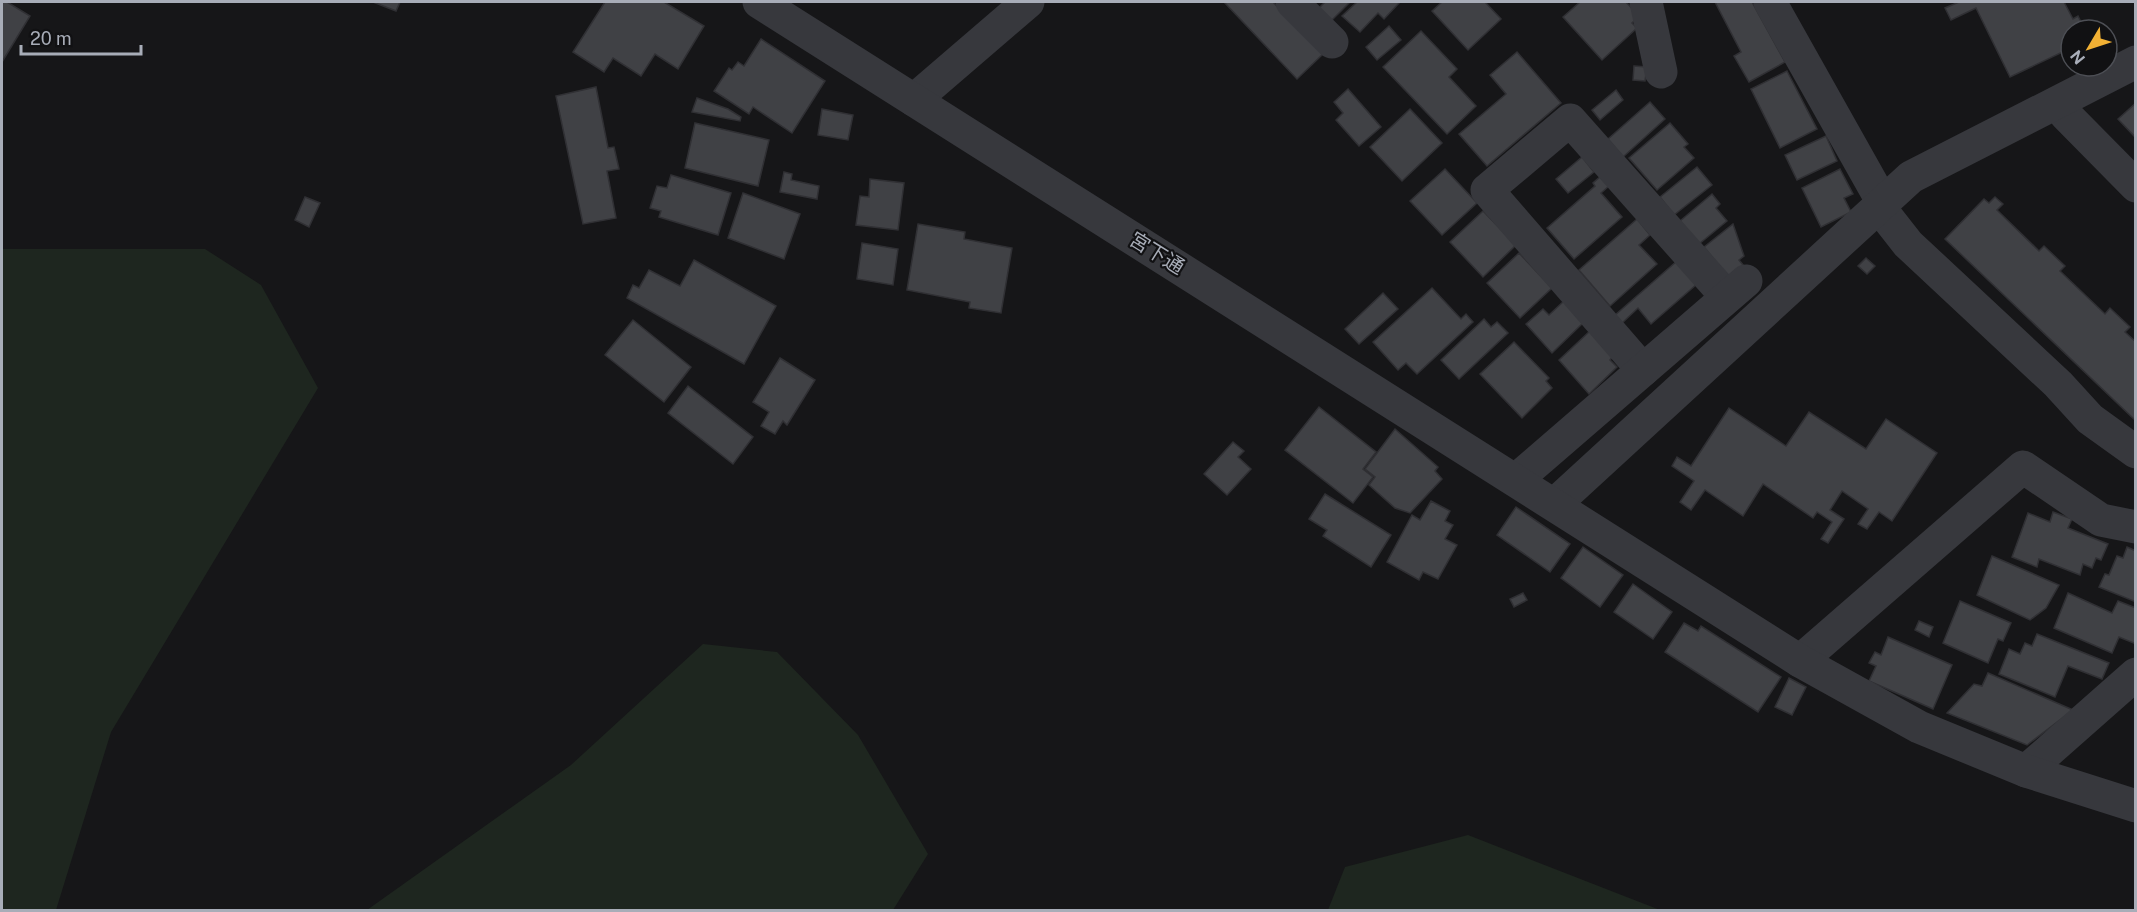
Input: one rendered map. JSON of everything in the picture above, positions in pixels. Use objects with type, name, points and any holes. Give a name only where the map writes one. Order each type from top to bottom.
[{"type":"street","name":"宮下通","points":[[759,2],[1517,479],[1800,661],[1919,727],[2026,771],[2136,807]]},
{"type":"street","points":[[914,100],[1028,2]]},
{"type":"street","points":[[1292,2],[1332,42]]},
{"type":"street","points":[[1646,2],[1661,72]]},
{"type":"street","points":[[1770,2],[1881,205],[1908,244],[2058,384],[2090,419],[2136,452]]},
{"type":"street","points":[[1555,504],[1911,177],[2136,62]]},
{"type":"street","points":[[2066,115],[2136,186]]},
{"type":"street","points":[[1517,479],[1643,370],[1736,289],[1570,120],[1487,190],[1643,370]]},
{"type":"street","points":[[1800,661],[2023,467],[2101,520],[2136,527]]},
{"type":"street","points":[[2026,771],[2136,674]]},
{"type":"shaded area","points":[[2,249],[205,249],[261,285],[318,388],[111,732],[56,910],[2,910]]},
{"type":"shaded area","points":[[703,644],[777,652],[858,735],[928,854],[893,910],[367,910],[571,765]]},
{"type":"shaded area","points":[[1468,835],[1660,910],[1328,910],[1345,867]]},
{"type":"building","points":[[2,2],[7,2],[30,16],[2,62]]},
{"type":"building","points":[[373,2],[400,2],[396,11]]},
{"type":"building","points":[[605,2],[664,2],[704,26],[678,69],[655,54],[641,76],[613,58],[604,72],[573,52]]},
{"type":"building","points":[[1224,2],[1273,2],[1323,54],[1297,79]]},
{"type":"building","points":[[1325,2],[1350,2],[1331,21],[1319,8]]},
{"type":"building","points":[[1357,2],[1400,2],[1384,19],[1378,13],[1360,32],[1342,16]]},
{"type":"building","points":[[1442,2],[1485,2],[1501,19],[1468,50],[1432,11]]},
{"type":"building","points":[[1580,2],[1626,2],[1639,16],[1632,23],[1637,28],[1602,60],[1563,17]]},
{"type":"building","points":[[1715,2],[1752,2],[1785,62],[1749,82],[1734,56],[1741,52]]},
{"type":"building","points":[[1959,2],[2064,2],[2072,18],[2059,18],[2059,54],[2010,77],[1976,8],[1951,20],[1945,8]]},
{"type":"building","points":[[1389,26],[1401,40],[1377,60],[1366,47]]},
{"type":"building","points":[[1421,31],[1457,69],[1449,77],[1476,106],[1447,134],[1383,67]]},
{"type":"building","points":[[761,39],[825,81],[792,133],[753,107],[749,114],[714,91],[729,68],[732,70],[738,62],[744,66]]},
{"type":"building","points":[[1517,52],[1561,103],[1487,166],[1459,134],[1506,94],[1490,75]]},
{"type":"building","points":[[1634,66],[1647,67],[1645,81],[1633,80]]},
{"type":"building","points":[[1787,71],[1817,129],[1780,148],[1751,89]]},
{"type":"building","points":[[596,87],[608,148],[614,147],[619,169],[607,171],[616,218],[583,224],[556,96]]},
{"type":"building","points":[[1348,89],[1381,127],[1359,146],[1336,120],[1343,113],[1334,102]]},
{"type":"building","points":[[1616,90],[1623,100],[1600,120],[1592,110]]},
{"type":"building","points":[[697,98],[728,109],[741,117],[740,121],[692,112]]},
{"type":"building","points":[[1650,102],[1665,119],[1623,157],[1608,139]]},
{"type":"building","points":[[2136,103],[2136,138],[2118,119]]},
{"type":"building","points":[[822,109],[853,115],[848,140],[818,135]]},
{"type":"building","points":[[1410,109],[1442,143],[1402,181],[1370,147]]},
{"type":"building","points":[[695,123],[769,140],[758,186],[685,168]]},
{"type":"building","points":[[1670,123],[1688,144],[1684,147],[1694,158],[1657,190],[1629,158]]},
{"type":"building","points":[[1826,136],[1837,161],[1797,180],[1785,155]]},
{"type":"building","points":[[1582,157],[1594,172],[1568,193],[1556,179]]},
{"type":"building","points":[[1697,167],[1712,185],[1674,215],[1660,197]]},
{"type":"building","points":[[1445,169],[1477,203],[1442,235],[1410,201]]},
{"type":"building","points":[[1840,169],[1853,194],[1844,198],[1851,212],[1821,227],[1802,188]]},
{"type":"building","points":[[784,172],[792,174],[791,180],[819,186],[817,199],[780,192]]},
{"type":"building","points":[[671,175],[731,193],[718,235],[659,217],[661,211],[650,208],[657,186],[667,188]]},
{"type":"building","points":[[1601,176],[1609,186],[1601,193],[1622,217],[1574,259],[1547,228],[1595,186],[1593,183]]},
{"type":"building","points":[[870,179],[904,183],[898,230],[856,225],[860,196],[869,197]]},
{"type":"building","points":[[743,193],[800,214],[784,259],[728,238]]},
{"type":"building","points":[[1712,194],[1720,204],[1716,208],[1727,221],[1699,244],[1680,221]]},
{"type":"building","points":[[305,197],[320,203],[309,227],[295,220]]},
{"type":"building","points":[[1995,197],[2003,204],[1997,210],[2039,251],[2044,246],[2065,266],[2060,271],[2105,314],[2110,308],[2130,327],[2125,332],[2136,342],[2136,421],[1945,239],[1984,199],[1989,203]]},
{"type":"building","points":[[1483,211],[1516,245],[1483,277],[1450,242]]},
{"type":"building","points":[[1637,219],[1650,235],[1639,245],[1657,264],[1610,306],[1579,270]]},
{"type":"building","points":[[918,224],[965,232],[964,239],[1012,248],[1001,313],[969,308],[970,302],[907,290]]},
{"type":"building","points":[[1733,224],[1744,256],[1739,260],[1743,265],[1728,277],[1704,247]]},
{"type":"building","points":[[862,243],[898,249],[893,285],[857,279]]},
{"type":"building","points":[[1519,253],[1552,288],[1520,318],[1487,283]]},
{"type":"building","points":[[1866,258],[1875,266],[1867,274],[1858,266]]},
{"type":"building","points":[[694,260],[776,306],[744,364],[627,298],[633,285],[639,288],[649,270],[680,286]]},
{"type":"building","points":[[1677,261],[1697,284],[1651,324],[1638,308],[1621,324],[1614,316]]},
{"type":"building","points":[[1432,288],[1461,319],[1466,314],[1473,322],[1417,374],[1406,363],[1398,370],[1373,342]]},
{"type":"building","points":[[1383,293],[1398,309],[1359,344],[1345,329]]},
{"type":"building","points":[[1565,300],[1584,322],[1552,353],[1526,324],[1543,309],[1549,315]]},
{"type":"building","points":[[1484,319],[1491,327],[1497,322],[1508,333],[1459,379],[1441,360]]},
{"type":"building","points":[[633,320],[691,367],[664,402],[605,355]]},
{"type":"building","points":[[1591,330],[1614,355],[1610,360],[1617,367],[1589,394],[1559,360]]},
{"type":"building","points":[[1514,342],[1549,378],[1546,381],[1552,388],[1522,418],[1480,374]]},
{"type":"building","points":[[780,358],[815,380],[787,425],[783,421],[775,434],[761,426],[769,412],[753,402]]},
{"type":"building","points":[[688,386],[753,437],[733,464],[668,413]]},
{"type":"building","points":[[1319,407],[1376,452],[1363,469],[1373,477],[1353,503],[1285,450]]},
{"type":"building","points":[[1729,408],[1786,446],[1809,412],[1866,449],[1886,419],[1937,453],[1892,521],[1879,512],[1867,529],[1858,524],[1868,509],[1842,491],[1830,510],[1844,519],[1828,543],[1821,539],[1832,522],[1817,512],[1813,518],[1763,484],[1743,516],[1705,490],[1691,510],[1680,502],[1694,481],[1672,466],[1677,457],[1691,466]]},
{"type":"building","points":[[1395,429],[1438,467],[1435,471],[1442,479],[1410,513],[1395,508],[1369,485],[1375,477],[1365,469]]},
{"type":"building","points":[[1233,442],[1244,451],[1238,457],[1251,469],[1227,495],[1204,474]]},
{"type":"building","points":[[1325,494],[1391,535],[1371,567],[1323,536],[1327,530],[1309,519]]},
{"type":"building","points":[[1431,501],[1450,511],[1445,521],[1453,525],[1445,539],[1457,545],[1438,579],[1423,572],[1419,580],[1387,562],[1412,515],[1420,520]]},
{"type":"building","points":[[1516,507],[1570,544],[1550,572],[1497,535]]},
{"type":"building","points":[[2053,512],[2072,519],[2068,528],[2108,544],[2101,560],[2096,558],[2092,568],[2083,564],[2080,575],[2039,559],[2037,567],[2012,557],[2028,513],[2050,522]]},
{"type":"building","points":[[1583,547],[1623,575],[1600,607],[1561,578]]},
{"type":"building","points":[[2127,547],[2136,551],[2136,602],[2099,587],[2105,574],[2109,575],[2117,556],[2123,558]]},
{"type":"building","points":[[1992,556],[2059,585],[2046,608],[2030,620],[1977,595]]},
{"type":"building","points":[[1633,584],[1672,612],[1653,639],[1614,612]]},
{"type":"building","points":[[1523,593],[1527,600],[1514,607],[1510,599]]},
{"type":"building","points":[[2068,593],[2112,613],[2118,601],[2136,608],[2136,644],[2119,637],[2112,653],[2054,628]]},
{"type":"building","points":[[1960,601],[2011,623],[2003,641],[1998,639],[1988,663],[1943,643]]},
{"type":"building","points":[[1919,621],[1933,627],[1929,637],[1915,630]]},
{"type":"building","points":[[1684,623],[1698,631],[1701,626],[1781,677],[1758,712],[1665,652]]},
{"type":"building","points":[[2037,634],[2109,663],[2102,679],[2068,666],[2055,697],[1999,674],[2009,649],[2020,654],[2025,643],[2032,646]]},
{"type":"building","points":[[1888,637],[1952,665],[1933,709],[1869,681],[1876,666],[1869,663],[1875,652],[1881,655]]},
{"type":"building","points":[[1988,673],[2073,710],[2027,745],[1947,713],[1974,684],[1982,686]]},
{"type":"building","points":[[1789,678],[1806,687],[1792,715],[1775,707]]}]
